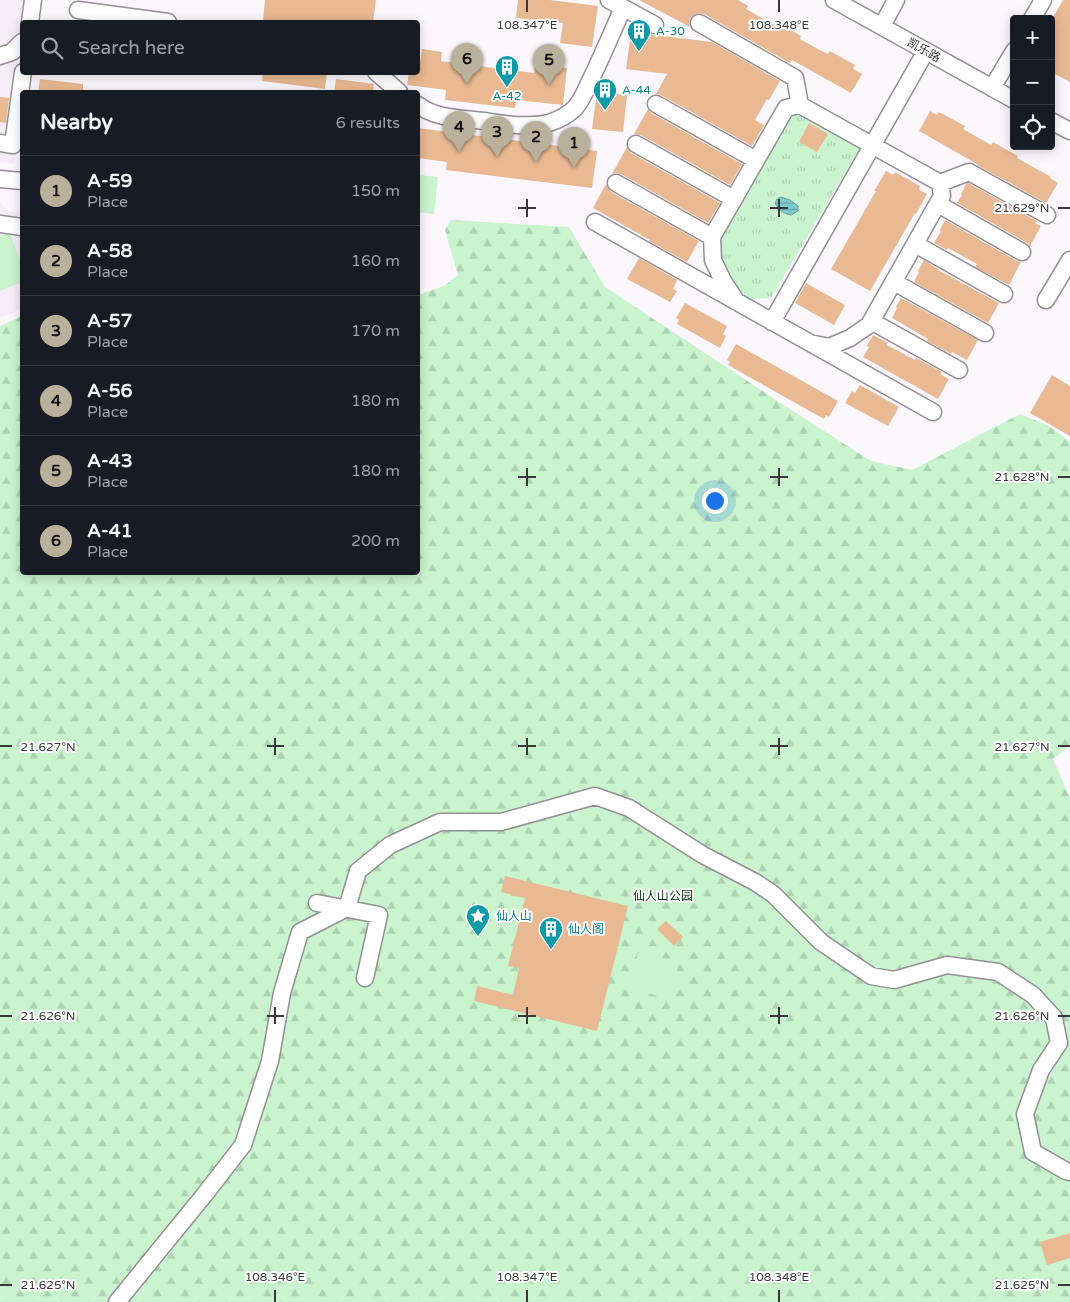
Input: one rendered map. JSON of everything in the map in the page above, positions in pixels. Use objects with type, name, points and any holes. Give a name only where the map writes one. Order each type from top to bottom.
[{"type":"street","points":[[30,20],[33,0]]},
{"type":"street","name":"凯乐路","points":[[834,0],[1010,98]]},
{"type":"street","points":[[882,26],[896,0]]},
{"type":"street","points":[[1034,15],[1043,0]]},
{"type":"street","points":[[420,107],[444,116],[513,125],[533,125],[550,122],[565,116],[574,109],[581,99],[594,73],[616,4],[655,25]]},
{"type":"street","points":[[78,10],[153,20]]},
{"type":"street","points":[[699,23],[795,78],[800,105]]},
{"type":"street","points":[[0,56],[12,52],[20,44]]},
{"type":"street","points":[[772,322],[926,51]]},
{"type":"street","points":[[992,88],[1010,58]]},
{"type":"street","points":[[20,90],[23,75]]},
{"type":"street","points":[[380,75],[398,90]]},
{"type":"street","points":[[0,143],[13,144],[20,94]]},
{"type":"street","points":[[656,104],[756,160]]},
{"type":"street","points":[[737,302],[723,281],[713,260],[712,237],[786,108],[800,105],[940,183],[969,172],[1047,215]]},
{"type":"street","points":[[1055,123],[1070,131]]},
{"type":"street","points":[[636,144],[734,199]]},
{"type":"street","points":[[0,179],[20,181]]},
{"type":"street","points":[[616,183],[712,237]]},
{"type":"street","points":[[810,343],[829,347],[850,338],[869,325],[942,196],[940,183]]},
{"type":"street","points":[[938,204],[1022,252]]},
{"type":"street","points":[[595,222],[933,412]]},
{"type":"street","points":[[0,224],[20,227]]},
{"type":"street","points":[[915,244],[1004,294]]},
{"type":"street","points":[[1046,300],[1070,260]]},
{"type":"street","points":[[894,282],[985,333]]},
{"type":"street","points":[[871,322],[959,370]]},
{"type":"street","points":[[117,1302],[243,1145],[270,1061],[282,993],[300,932],[347,908],[358,871],[390,845],[440,822],[501,822],[595,796],[629,808],[703,855],[755,882],[773,894],[821,942],[871,976],[894,980],[948,965],[998,972],[1033,995],[1054,1018],[1059,1042],[1041,1070],[1025,1114],[1033,1152],[1070,1172]]},
{"type":"street","points":[[317,902],[379,915],[365,978]]},
{"type":"shaded area","points":[[0,0],[42,0],[39,20],[20,20],[20,75],[22,75],[22,90],[20,90],[20,114],[14,164],[0,162]]},
{"type":"shaded area","points":[[0,202],[9,211],[20,213],[20,310],[0,318]]},
{"type":"green space","points":[[793,109],[860,148],[771,298],[749,299],[730,278],[721,260],[721,235]]},
{"type":"green space","points":[[420,175],[438,177],[434,214],[420,212]]},
{"type":"green space","name":"仙人山公园","points":[[451,220],[569,227],[605,287],[871,461],[912,470],[1020,414],[1049,426],[1070,442],[1070,746],[1053,759],[1070,798],[1070,1302],[0,1302],[0,326],[20,317],[20,575],[420,575],[420,294],[444,286],[458,275],[445,230]]},
{"type":"green space","points":[[10,233],[20,260],[20,283],[0,291],[0,236]]},
{"type":"green space","points":[[638,953],[679,961],[671,998],[630,990]]},
{"type":"water","points":[[781,197],[790,200],[798,206],[798,211],[791,215],[780,210],[775,203]]},
{"type":"building","points":[[265,0],[376,0],[373,20],[263,20]]},
{"type":"building","points":[[518,0],[550,0],[598,6],[592,47],[560,43],[563,23],[516,18]]},
{"type":"building","points":[[639,0],[738,0],[748,6],[746,9],[774,25],[776,21],[801,36],[800,39],[816,48],[828,54],[830,51],[855,65],[853,69],[862,74],[851,93],[792,60],[790,63],[704,14],[698,13],[690,18],[690,27]]},
{"type":"building","points":[[1063,0],[1070,0],[1070,82],[1055,74],[1054,15]]},
{"type":"building","points":[[631,32],[712,42],[780,81],[755,120],[764,125],[752,146],[661,95],[656,94],[667,74],[626,69]]},
{"type":"building","points":[[422,49],[442,52],[441,61],[534,73],[535,65],[567,68],[563,105],[517,100],[515,108],[445,100],[446,90],[407,85],[409,75],[420,75]]},
{"type":"building","points":[[263,75],[327,75],[325,89],[262,81]]},
{"type":"building","points":[[40,79],[83,84],[83,90],[38,90]]},
{"type":"building","points":[[336,79],[374,84],[373,90],[334,90]]},
{"type":"building","name":"A-44","points":[[597,92],[627,95],[623,132],[592,129]]},
{"type":"building","points":[[0,97],[9,98],[6,123],[0,122]]},
{"type":"building","points":[[648,109],[651,113],[742,164],[730,185],[641,135],[634,134]]},
{"type":"building","points":[[930,111],[937,115],[939,112],[965,126],[963,129],[991,145],[993,142],[1051,177],[1058,183],[1046,203],[919,131]]},
{"type":"building","points":[[809,123],[828,134],[817,152],[799,142]]},
{"type":"building","points":[[420,128],[597,151],[592,188],[446,170],[447,162],[420,158]]},
{"type":"building","points":[[627,147],[631,153],[720,203],[708,223],[621,174],[612,174]]},
{"type":"building","points":[[886,171],[893,175],[895,172],[920,186],[919,190],[927,194],[870,291],[831,269]]},
{"type":"building","points":[[968,183],[1037,221],[1035,223],[1041,226],[1030,246],[957,203]]},
{"type":"building","points":[[606,184],[611,192],[699,241],[687,262],[593,208]]},
{"type":"building","points":[[945,220],[1021,262],[1009,285],[975,267],[977,264],[948,248],[947,250],[934,243]]},
{"type":"building","points":[[639,258],[677,280],[673,289],[677,291],[670,302],[627,279]]},
{"type":"building","points":[[924,260],[938,270],[999,303],[988,323],[914,282]]},
{"type":"building","points":[[806,283],[845,305],[834,325],[795,303]]},
{"type":"building","points":[[901,298],[978,340],[967,360],[927,341],[928,339],[892,318]]},
{"type":"building","points":[[685,303],[727,326],[723,334],[726,336],[720,348],[677,324],[679,320],[676,318]]},
{"type":"building","points":[[873,335],[888,343],[887,345],[942,372],[940,374],[949,379],[938,399],[863,357]]},
{"type":"building","points":[[736,344],[838,401],[829,417],[826,415],[824,419],[728,365],[730,362],[727,360]]},
{"type":"building","points":[[1052,375],[1070,386],[1070,436],[1030,413]]},
{"type":"building","points":[[860,385],[899,407],[888,426],[845,403],[852,391],[855,393]]},
{"type":"building","points":[[505,876],[628,906],[597,1031],[474,1001],[477,986],[513,995],[519,968],[508,966],[525,898],[501,892]]},
{"type":"building","points":[[666,921],[683,937],[674,946],[657,929]]},
{"type":"building","points":[[1070,1233],[1070,1258],[1047,1265],[1040,1242]]},
{"type":"place","name":"A-30","points":[[639,52]]},
{"type":"place","name":"A-41","points":[[467,84]]},
{"type":"place","name":"A-43","points":[[549,85]]},
{"type":"place","name":"A-42","points":[[507,88]]},
{"type":"place","name":"A-44","points":[[605,111]]},
{"type":"place","name":"A-56","points":[[459,152]]},
{"type":"place","name":"A-57","points":[[497,157]]},
{"type":"place","name":"A-58","points":[[536,162]]},
{"type":"place","name":"A-59","points":[[574,168]]},
{"type":"place","name":"仙人山","points":[[478,937]]},
{"type":"place","name":"仙人阁","points":[[551,950]]}]
